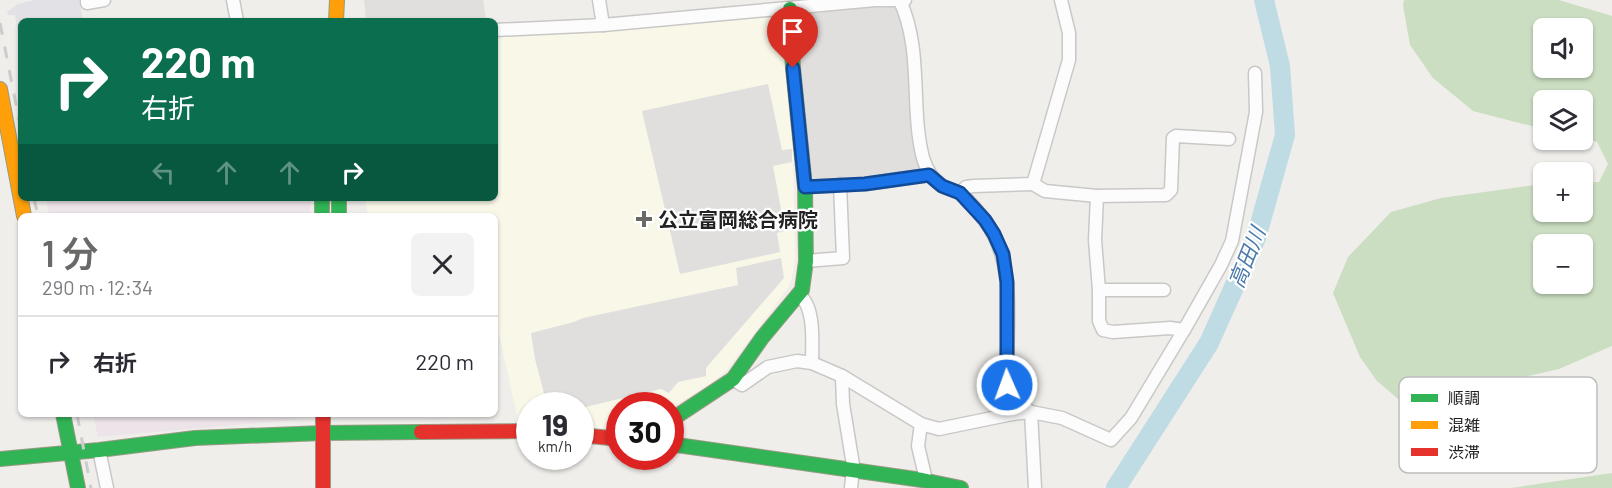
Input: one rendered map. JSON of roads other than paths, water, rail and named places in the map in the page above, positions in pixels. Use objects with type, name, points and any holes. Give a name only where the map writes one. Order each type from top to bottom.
[{"type":"main road","points":[[336,18],[337,0]]},
{"type":"main road","points":[[684,411],[733,379],[762,338],[802,290],[806,261],[805,187],[793,68],[790,9]]},
{"type":"main road","points":[[0,89],[18,184]]},
{"type":"main road","points":[[64,417],[78,488]]},
{"type":"main road","points":[[323,417],[323,488]]},
{"type":"main road","points":[[0,459],[195,438],[323,433],[516,430]]},
{"type":"main road","points":[[684,446],[926,480],[961,488]]},
{"type":"street","points":[[87,0],[87,3],[104,0]]},
{"type":"street","points":[[233,0],[236,18]]},
{"type":"street","points":[[599,0],[603,25]]},
{"type":"street","points":[[498,30],[603,25],[874,0],[903,1],[912,40],[923,158],[929,175],[942,186],[960,193],[985,220],[1003,254],[1007,282],[1007,385],[1015,400],[1031,412]]},
{"type":"street","points":[[1032,184],[1069,60],[1069,33],[1061,0]]},
{"type":"street","points":[[733,379],[742,385],[768,367],[797,361],[812,363],[842,376],[921,424],[939,429],[1031,412],[1062,418],[1111,440],[1131,418],[1184,330],[1232,241],[1256,112],[1255,73]]},
{"type":"street","points":[[960,193],[966,187],[1032,184],[1045,191],[1097,196],[1166,195],[1171,190],[1173,138],[1176,136],[1229,139]]},
{"type":"street","points":[[805,187],[865,184],[929,175]]},
{"type":"street","points":[[806,261],[843,258],[840,184]]},
{"type":"street","points":[[1097,196],[1095,240],[1100,321],[1103,330],[1113,332],[1170,328],[1184,330]]},
{"type":"street","points":[[1099,290],[1164,290]]},
{"type":"street","points":[[798,294],[805,299],[811,314],[812,363]]},
{"type":"street","points":[[842,376],[843,404],[855,471],[851,488]]},
{"type":"street","points":[[1031,412],[1035,488]]},
{"type":"street","points":[[921,424],[918,446],[926,480]]},
{"type":"street","points":[[99,450],[107,488]]},
{"type":"waterway","name":"高田川","points":[[1116,488],[1209,343],[1256,238],[1285,135],[1280,66],[1264,0]]},
{"type":"railway","points":[[0,23],[18,115]]},
{"type":"railway","points":[[35,201],[37,213]]},
{"type":"railway","points":[[78,417],[91,488]]},
{"type":"place","name":"公立富岡総合病院","points":[[644,219]]}]
